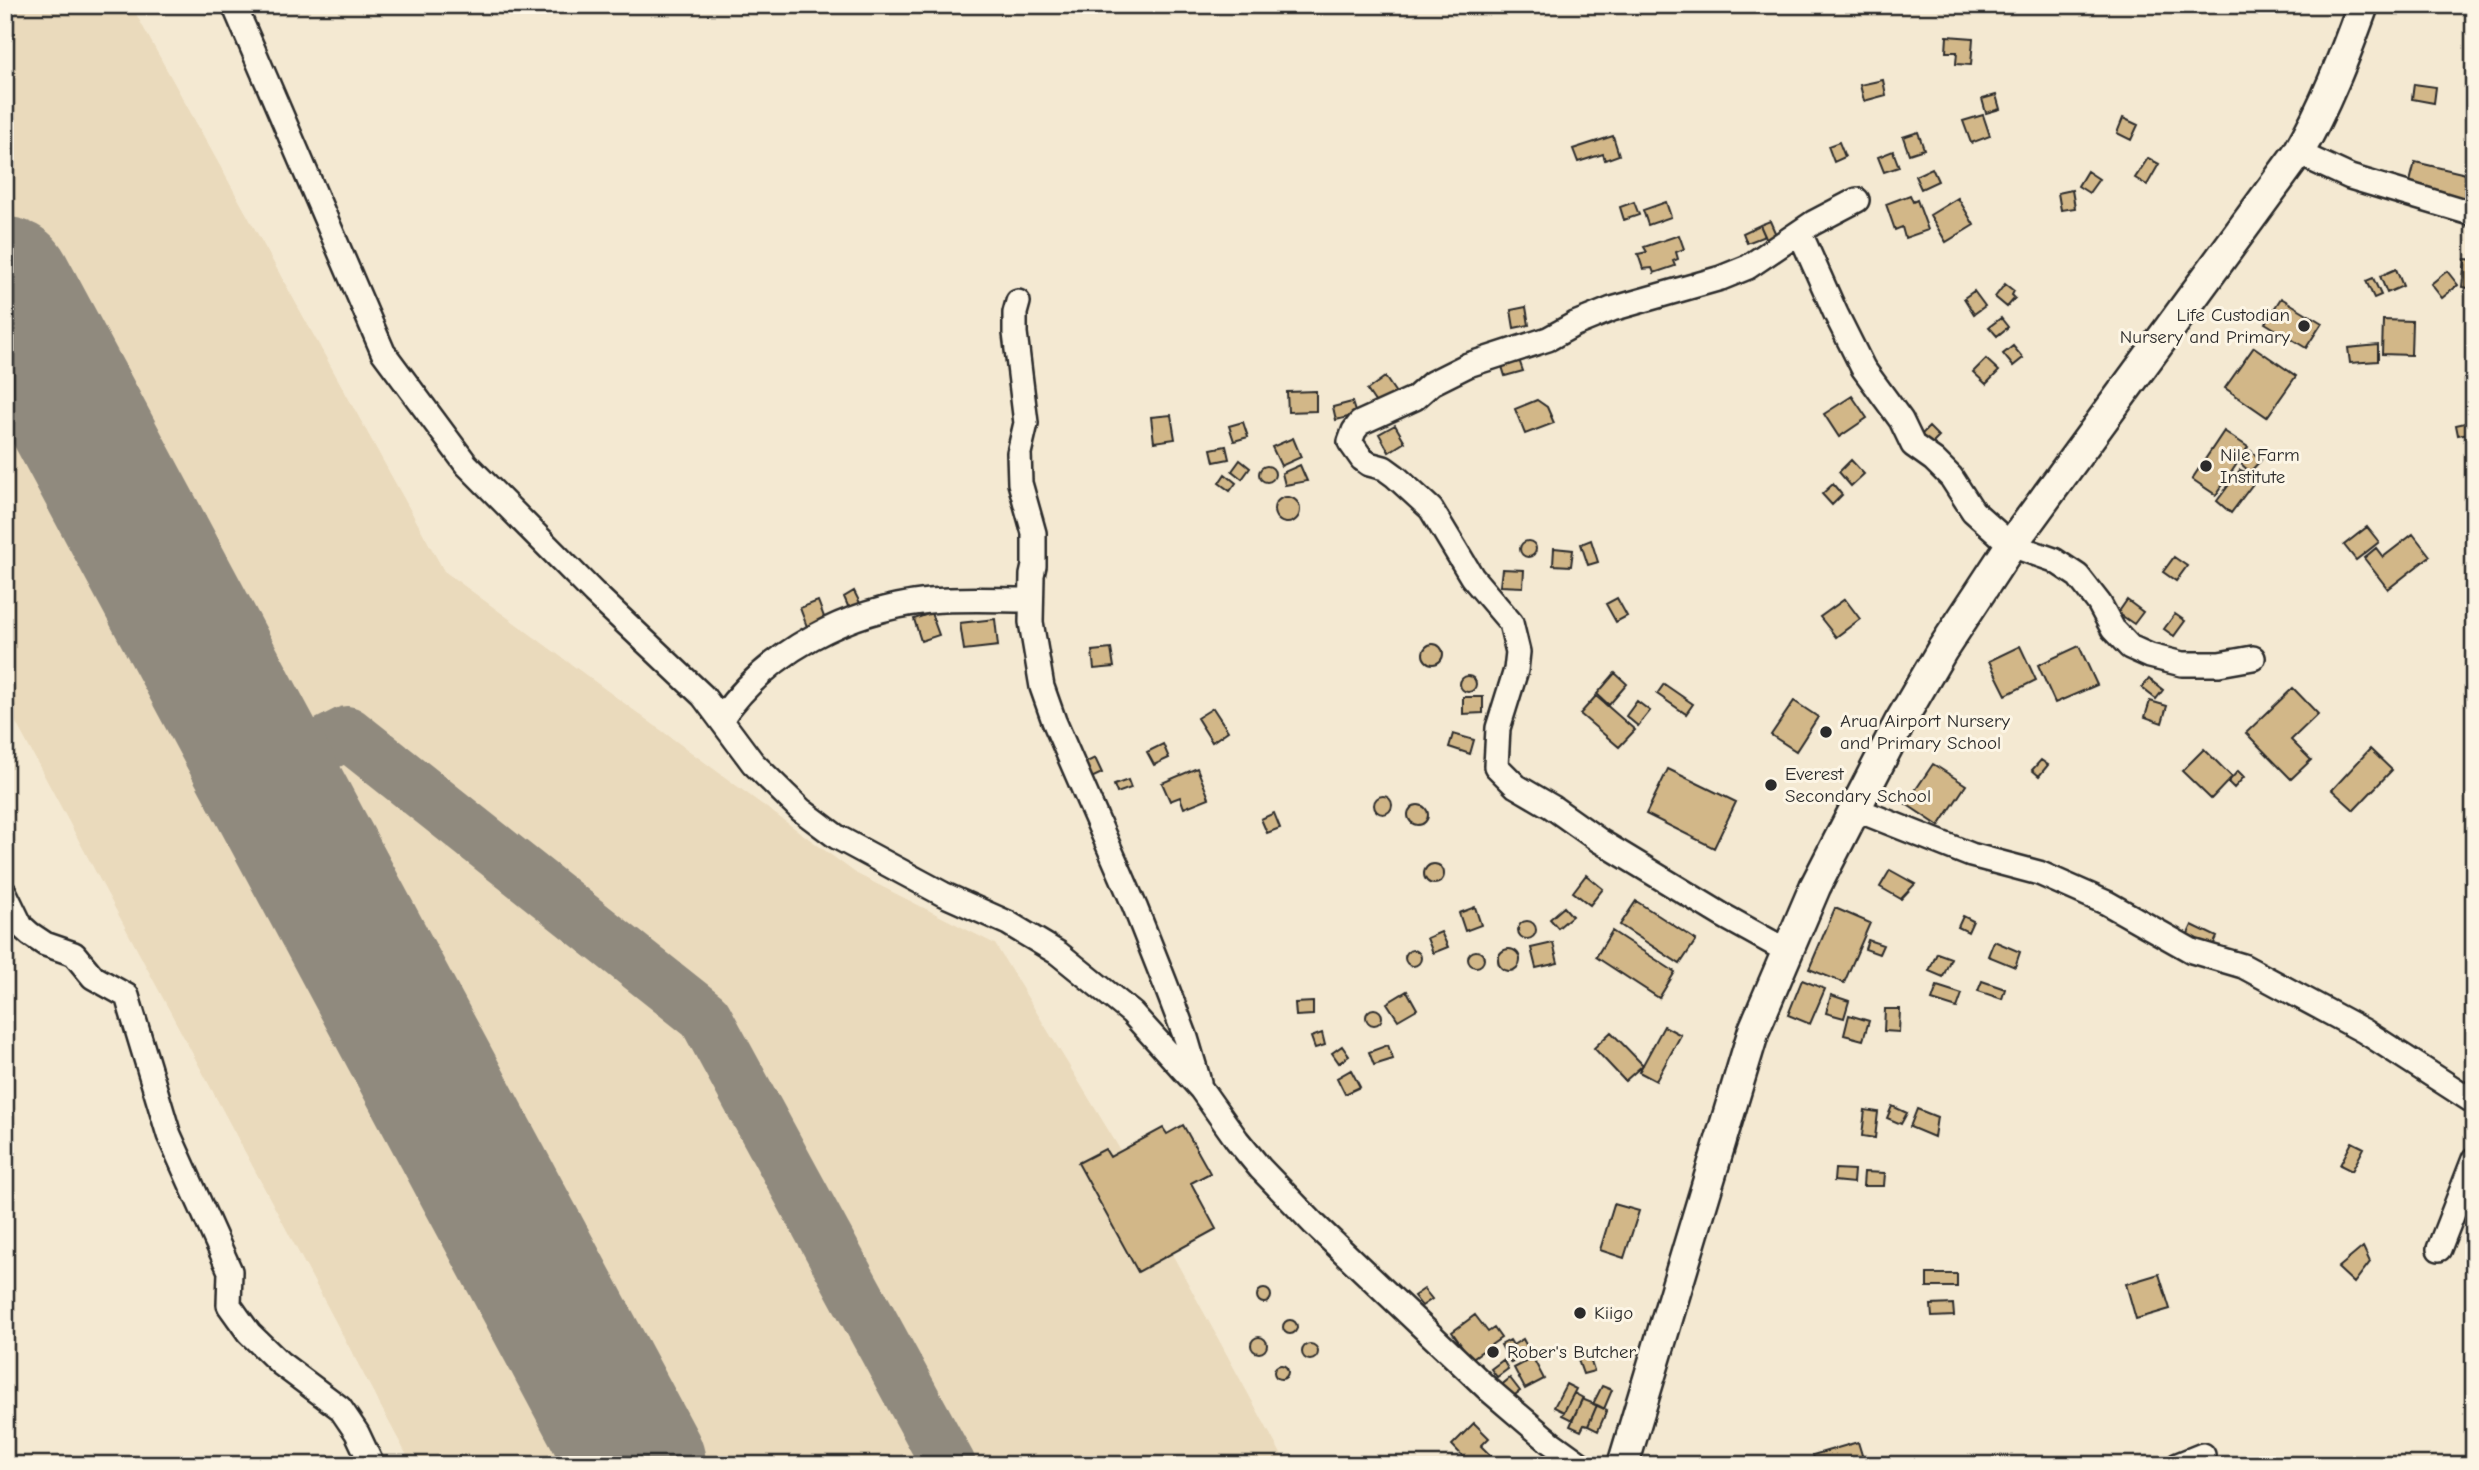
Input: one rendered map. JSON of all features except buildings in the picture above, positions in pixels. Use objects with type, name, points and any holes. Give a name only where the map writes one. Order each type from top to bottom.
[{"type":"main road","points":[[1623,1465],[1754,1030],[1815,887],[1900,722],[1942,650],[2011,545],[2298,153],[2316,120],[2363,5]]},
{"type":"street","points":[[234,5],[383,352],[466,464],[594,593],[703,696],[753,762],[801,810],[837,837],[943,894],[1008,923],[1058,953],[1132,1013],[1201,1089],[1260,1168],[1314,1224],[1488,1389],[1550,1442],[1582,1465]]},
{"type":"street","points":[[2298,153],[2350,177],[2474,214]]},
{"type":"street","points":[[1787,951],[1600,841],[1552,807],[1516,786],[1496,766],[1498,727],[1516,670],[1518,652],[1511,623],[1472,577],[1445,529],[1426,503],[1384,468],[1362,459],[1350,442],[1353,431],[1360,423],[1415,398],[1432,383],[1458,369],[1548,339],[1575,324],[1612,309],[1721,278],[1748,267],[1813,223],[1857,200]]},
{"type":"street","points":[[1800,233],[1863,368],[1901,420],[1913,445],[1951,477],[1973,511],[2011,545],[2054,560],[2078,576],[2099,603],[2113,629],[2130,647],[2150,656],[2182,664],[2219,664],[2253,658]]},
{"type":"street","points":[[1018,302],[1015,333],[1026,423],[1018,453],[1020,483],[1034,541],[1031,622],[1046,699],[1166,983],[1201,1089]]},
{"type":"street","points":[[721,719],[752,681],[794,647],[842,623],[893,607],[930,601],[1031,600]]},
{"type":"street","points":[[1855,809],[1971,855],[2039,873],[2108,903],[2192,951],[2242,966],[2364,1031],[2474,1102]]},
{"type":"street","points":[[5,893],[21,926],[30,934],[45,944],[74,954],[93,977],[127,996],[169,1135],[230,1271],[229,1304],[249,1333],[280,1363],[340,1408],[357,1433],[372,1465]]},
{"type":"street","points":[[2439,1249],[2474,1159]]},
{"type":"street","points":[[2178,1465],[2203,1455]]},
{"type":"shaded area","points":[[5,5],[131,5],[444,571],[857,874],[995,944],[1121,1151],[1163,1128],[1167,1134],[1183,1125],[1210,1173],[1192,1183],[1216,1229],[1172,1254],[1287,1465],[412,1465],[5,702]]},
{"type":"taxiway","points":[[267,774],[347,733],[705,1017],[949,1465]]},
{"type":"runway","points":[[5,285],[638,1465]]},
{"type":"place","name":"Life Custodian Nursery and Primary","points":[[2304,326]]},
{"type":"place","name":"Nile Farm Institute","points":[[2206,466]]},
{"type":"place","name":"Arua Airport Nursery and Primary School","points":[[1826,732]]},
{"type":"place","name":"Everest Secondary School","points":[[1771,785]]},
{"type":"place","name":"Kiigo","points":[[1580,1313]]},
{"type":"place","name":"Rober's Butcher","points":[[1493,1352]]}]
